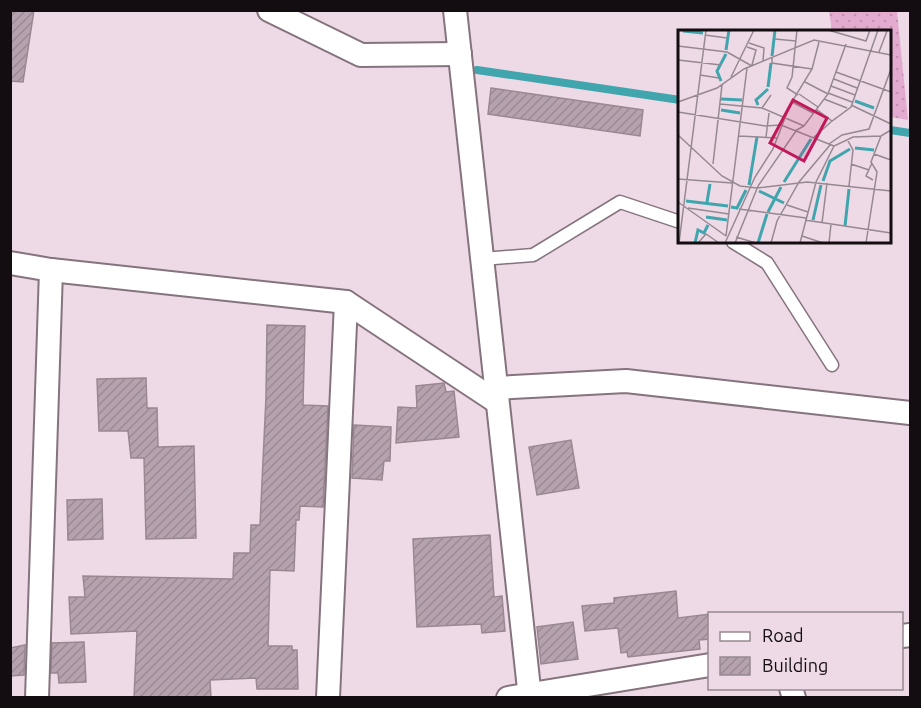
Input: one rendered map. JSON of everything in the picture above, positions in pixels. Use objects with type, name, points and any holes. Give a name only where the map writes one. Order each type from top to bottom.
[{"type":"street","points":[[269,10],[361,56],[460,54]]},
{"type":"street","points":[[455,10],[496,395],[522,697],[708,665]]},
{"type":"street","points":[[10,263],[51,270],[346,302],[496,395],[626,381],[910,413]]},
{"type":"street","points":[[37,698],[51,270]]},
{"type":"street","points":[[328,698],[346,302]]},
{"type":"lane","points":[[482,259],[533,255],[620,202],[678,221]]},
{"type":"lane","points":[[735,243],[768,263],[832,365]]},
{"type":"shaded area","points":[[829,11],[897,11],[908,120],[891,117],[891,30],[832,30]]},
{"type":"building","points":[[10,10],[34,10],[23,82],[10,81]]},
{"type":"building","points":[[491,88],[643,110],[640,136],[488,114]]},
{"type":"building","points":[[267,325],[305,326],[303,405],[328,406],[323,507],[300,506],[299,520],[296,520],[294,571],[270,570],[268,646],[292,646],[292,650],[297,650],[298,689],[257,689],[256,678],[210,680],[211,698],[134,698],[137,631],[71,634],[69,597],[85,597],[83,576],[233,579],[234,553],[250,553],[251,525],[260,525]]},
{"type":"building","points":[[146,378],[147,408],[157,408],[158,447],[194,446],[196,538],[146,539],[144,458],[131,458],[128,431],[99,431],[97,379]]},
{"type":"building","points":[[444,383],[446,392],[454,391],[459,437],[396,443],[398,407],[417,408],[416,386]]},
{"type":"building","points":[[354,425],[391,427],[390,461],[384,461],[382,480],[352,478]]},
{"type":"building","points":[[571,440],[579,488],[537,495],[529,447]]},
{"type":"building","points":[[102,499],[103,539],[68,540],[67,500]]},
{"type":"building","points":[[490,535],[494,597],[502,596],[505,631],[482,633],[481,624],[417,627],[413,539]]},
{"type":"building","points":[[676,591],[678,618],[708,614],[708,639],[699,640],[700,649],[628,657],[627,652],[621,653],[618,628],[585,631],[582,606],[614,603],[614,598]]},
{"type":"building","points":[[573,622],[578,659],[541,664],[537,627]]},
{"type":"building","points":[[84,642],[86,682],[59,683],[58,673],[51,673],[52,643]]},
{"type":"building","points":[[25,645],[24,675],[10,676],[10,648]]},
{"type":"waterway","points":[[477,70],[678,100]]},
{"type":"waterway","points":[[891,130],[910,133]]}]
